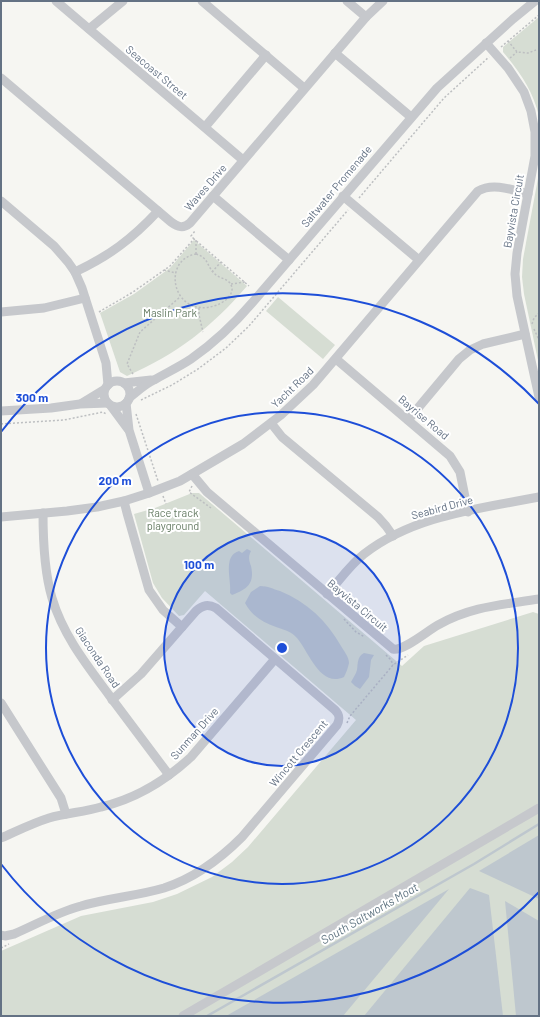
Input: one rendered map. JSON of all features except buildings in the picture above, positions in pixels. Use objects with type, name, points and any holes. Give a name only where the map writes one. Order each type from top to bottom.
[{"type":"street","name":"Seacoast Street","points":[[56,1],[243,160]]},
{"type":"street","points":[[89,29],[123,1]]},
{"type":"street","points":[[202,1],[304,88]]},
{"type":"street","points":[[347,1],[366,17]]},
{"type":"street","name":"Waves Drive","points":[[1,78],[158,211],[176,225],[184,227],[190,223],[366,17],[383,1]]},
{"type":"street","name":"Saltwater Promenade","points":[[131,401],[152,380],[183,364],[219,338],[242,315],[440,84],[535,1]]},
{"type":"street","name":"Bayvista Circuit","points":[[486,43],[508,68],[519,84],[527,101],[535,132],[535,149],[517,253],[516,274],[517,296],[539,397]]},
{"type":"street","points":[[335,53],[411,117]]},
{"type":"street","points":[[205,127],[266,55]]},
{"type":"street","name":"Yacht Road","points":[[1,517],[82,509],[124,501],[180,481],[237,447],[271,423],[302,395],[336,358],[474,196],[482,189],[493,187],[528,194]]},
{"type":"street","points":[[213,196],[289,260]]},
{"type":"street","points":[[343,196],[419,260]]},
{"type":"street","points":[[1,202],[54,246],[75,272],[106,363],[106,387],[104,397],[109,404],[129,413]]},
{"type":"street","points":[[75,272],[110,254],[128,241],[158,211]]},
{"type":"street","points":[[1,312],[44,308],[85,298]]},
{"type":"street","points":[[408,420],[459,359],[470,350],[483,344],[525,334]]},
{"type":"street","name":"Bayrise Road","points":[[336,358],[442,448],[456,464],[462,482],[468,512]]},
{"type":"street","points":[[106,363],[129,390],[131,401],[129,430],[149,493]]},
{"type":"street","name":"Saltwater Promenade","points":[[122,383],[152,380]]},
{"type":"street","points":[[80,404],[116,382],[122,383]]},
{"type":"street","points":[[1,411],[51,408],[80,404],[109,404],[119,407],[131,401]]},
{"type":"street","points":[[271,423],[282,437],[378,517],[393,536]]},
{"type":"street","name":"Bayvista Circuit","points":[[192,474],[207,492],[388,646],[398,650],[402,649],[432,628],[454,616],[497,604],[539,599]]},
{"type":"street","name":"Seabird Drive","points":[[327,594],[363,555],[393,536],[430,520],[539,496]]},
{"type":"street","points":[[124,501],[149,590],[163,610],[182,627]]},
{"type":"street","name":"Giaconda Road","points":[[43,513],[46,563],[52,596],[58,613],[81,657],[169,775]]},
{"type":"street","name":"Yacht Road","points":[[1,514],[11,515]]},
{"type":"street","name":"Wincott Crescent","points":[[1,936],[14,934],[81,906],[165,887],[184,880],[215,862],[233,846],[339,721],[336,710],[211,606],[207,605],[201,607],[133,682],[112,700]]},
{"type":"street","name":"Sunman Drive","points":[[1,838],[40,821],[66,814],[100,808],[143,792],[169,775],[191,757],[275,659]]},
{"type":"street","points":[[1,703],[58,793],[63,802],[66,814]]},
{"type":"street","points":[[183,1016],[539,808]]},
{"type":"path","points":[[131,401],[172,385],[198,369],[226,348],[249,326],[435,108],[457,85],[539,14]]},
{"type":"path","points":[[508,41],[517,52],[528,53],[536,50]]},
{"type":"path","points":[[195,231],[191,236],[249,286]]},
{"type":"path","points":[[195,240],[196,254]]},
{"type":"path","points":[[99,312],[133,292],[170,266],[195,240]]},
{"type":"path","points":[[231,284],[231,296],[224,302],[199,308],[192,306],[180,297],[175,284],[176,274],[181,260],[187,256],[196,254],[205,259],[212,272],[231,284],[245,282]]},
{"type":"path","points":[[212,272],[221,262]]},
{"type":"path","points":[[164,270],[176,274]]},
{"type":"path","points":[[133,374],[127,364],[140,332],[180,297]]},
{"type":"path","points":[[199,308],[198,315],[203,332]]},
{"type":"path","points":[[539,313],[532,323],[536,336],[539,340]]},
{"type":"path","points":[[1,424],[64,420],[103,412],[111,417],[129,413],[166,504]]},
{"type":"green space","points":[[539,17],[539,116],[529,90],[520,74],[503,52],[503,47]]},
{"type":"green space","points":[[539,173],[539,365],[524,294],[522,277],[523,259]]},
{"type":"green space","name":"Maslin Park","points":[[194,240],[247,286],[221,314],[193,338],[178,349],[127,376],[120,372],[100,313],[134,294],[170,268]]},
{"type":"green space","points":[[278,297],[335,345],[323,359],[266,311]]},
{"type":"green space","name":"Race track playground","points":[[192,493],[199,493],[402,666],[424,646],[533,612],[539,614],[539,1016],[1,1016],[1,951],[81,916],[153,902],[177,894],[212,877],[232,862],[248,847],[356,720],[205,591],[184,615],[179,616],[162,598],[153,583],[134,514],[155,508]]},
{"type":"shaded area","points":[[247,549],[251,551],[249,558],[252,572],[251,582],[246,588],[232,595],[230,593],[229,563],[234,554],[239,551],[242,553]]},
{"type":"shaded area","points":[[260,586],[266,586],[290,595],[315,613],[323,621],[335,637],[348,659],[349,665],[344,677],[336,679],[328,678],[316,667],[295,636],[287,631],[262,621],[251,612],[245,603],[251,592]]},
{"type":"shaded area","points":[[364,653],[374,655],[371,660],[369,677],[360,689],[351,682],[357,672],[359,658]]},
{"type":"shaded area","points":[[539,835],[539,899],[479,871]]},
{"type":"shaded area","points":[[470,888],[489,895],[503,1016],[364,1016]]},
{"type":"shaded area","points":[[449,889],[343,1016],[226,1016]]},
{"type":"shaded area","points":[[505,901],[539,921],[539,1016],[516,1016]]},
{"type":"waterway","name":"South Saltworks Moat","points":[[207,1016],[474,864],[539,824]]}]
